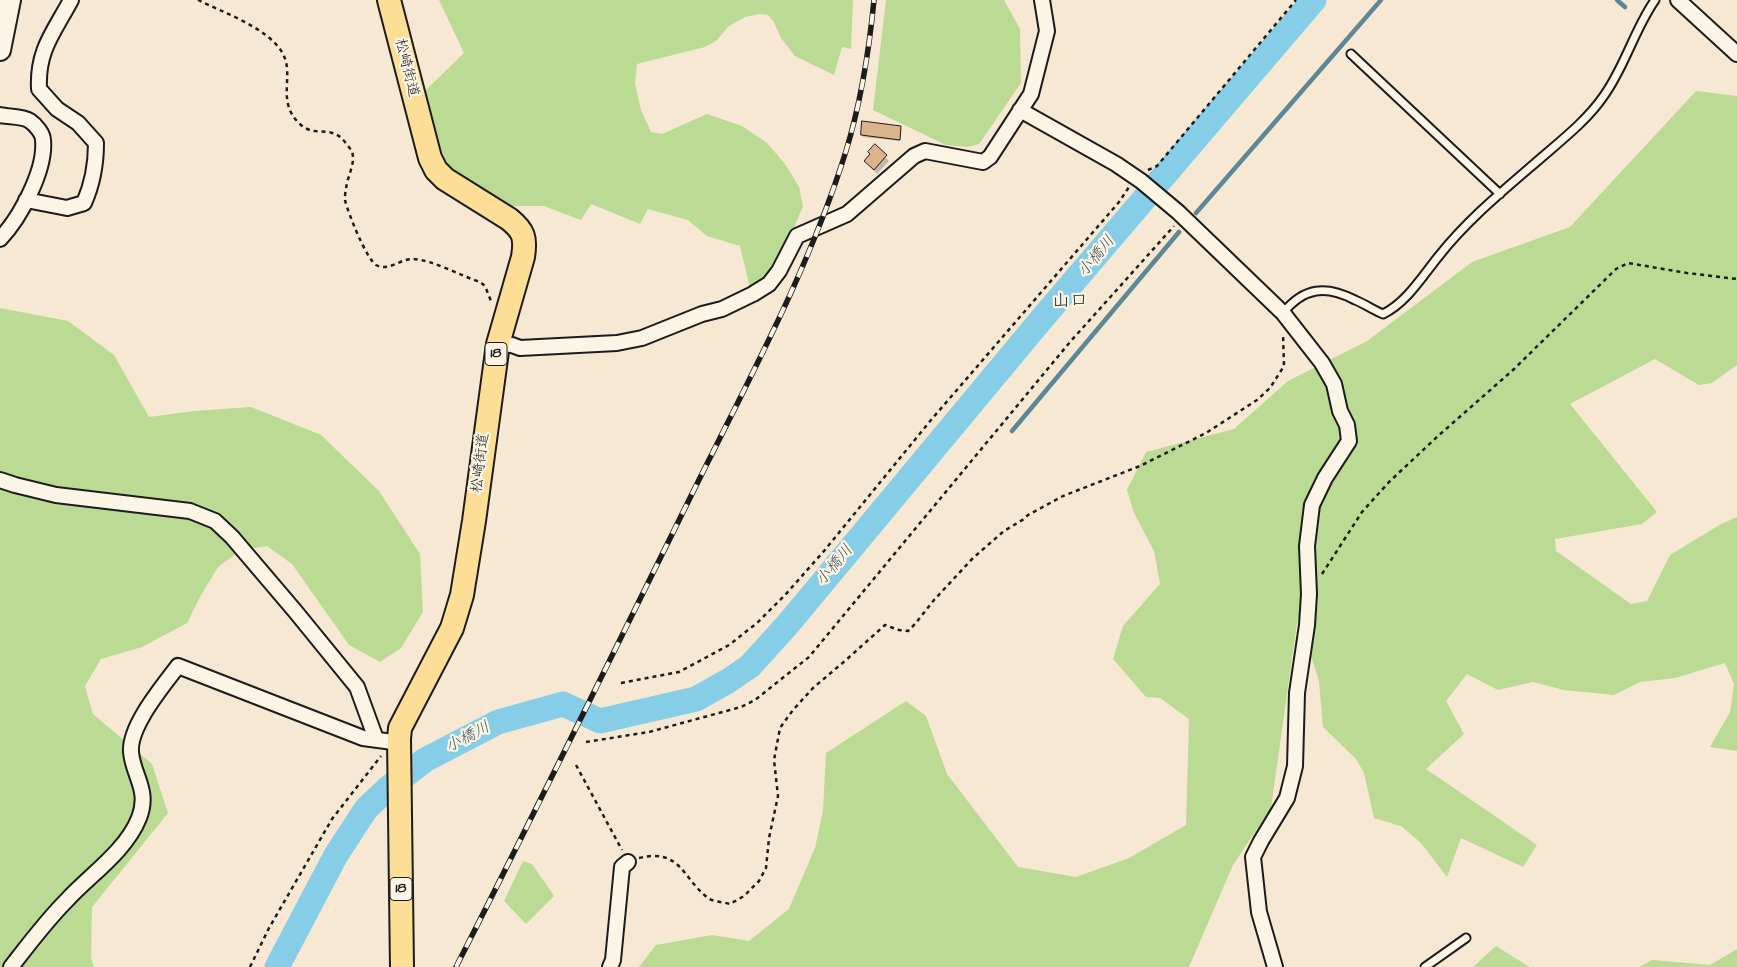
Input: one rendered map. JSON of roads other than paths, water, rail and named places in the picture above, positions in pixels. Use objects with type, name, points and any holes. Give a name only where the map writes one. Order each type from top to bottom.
[{"type":"main road","name":"松崎街道","points":[[389,0],[430,158],[436,170],[445,179],[509,219],[523,234],[525,243],[524,257],[501,334],[462,595],[452,628],[391,742],[399,811],[402,967]]},
{"type":"street","points":[[0,50],[10,0]]},
{"type":"street","points":[[26,200],[67,208],[84,203],[91,187],[96,162],[96,143],[78,123],[57,109],[39,89],[38,71],[47,41],[71,0]]},
{"type":"street","points":[[501,334],[512,345],[520,348],[617,343],[642,338],[702,314],[722,309],[754,294],[769,284],[779,271],[797,236],[847,214],[914,156],[925,151],[983,162],[990,158],[1032,94],[1047,31],[1042,0]]},
{"type":"street","points":[[1678,0],[1737,54]]},
{"type":"street","points":[[1020,110],[1137,179],[1180,215],[1282,313],[1322,363],[1334,384],[1340,411],[1347,425],[1349,441],[1325,478],[1312,505],[1307,546],[1310,594],[1297,692],[1295,766],[1287,798],[1253,857],[1259,912],[1275,967]]},
{"type":"street","points":[[0,115],[29,120],[42,134],[43,140],[41,161],[26,200],[11,227],[0,239]]},
{"type":"street","points":[[0,480],[56,494],[190,511],[215,521],[232,536],[357,687],[391,742]]},
{"type":"street","points":[[11,967],[40,929],[68,898],[92,878],[131,834],[140,816],[143,794],[131,751],[136,728],[178,666],[364,738],[391,742]]},
{"type":"street","points":[[610,967],[614,960],[622,867],[628,862]]},
{"type":"lane","points":[[1282,313],[1292,302],[1307,293],[1328,290],[1356,300],[1383,314],[1394,309],[1457,233],[1565,138],[1602,99],[1614,82],[1647,11],[1655,0]]},
{"type":"lane","points":[[1351,54],[1500,194]]},
{"type":"lane","points":[[1425,967],[1466,938]]},
{"type":"waterway","name":"小橋川","points":[[277,967],[336,855],[366,809],[387,789],[425,760],[498,722],[563,704],[600,721],[696,699],[750,666],[788,624],[1040,321],[1314,0]]},
{"type":"waterway","points":[[1196,213],[1381,0]]},
{"type":"waterway","points":[[1617,0],[1625,7]]},
{"type":"waterway","points":[[1012,431],[1179,232]]},
{"type":"railway","points":[[456,967],[753,372],[794,285],[831,196],[846,151],[864,76],[874,0]]},
{"type":"district","name":"山口","points":[[1070,302]]}]
